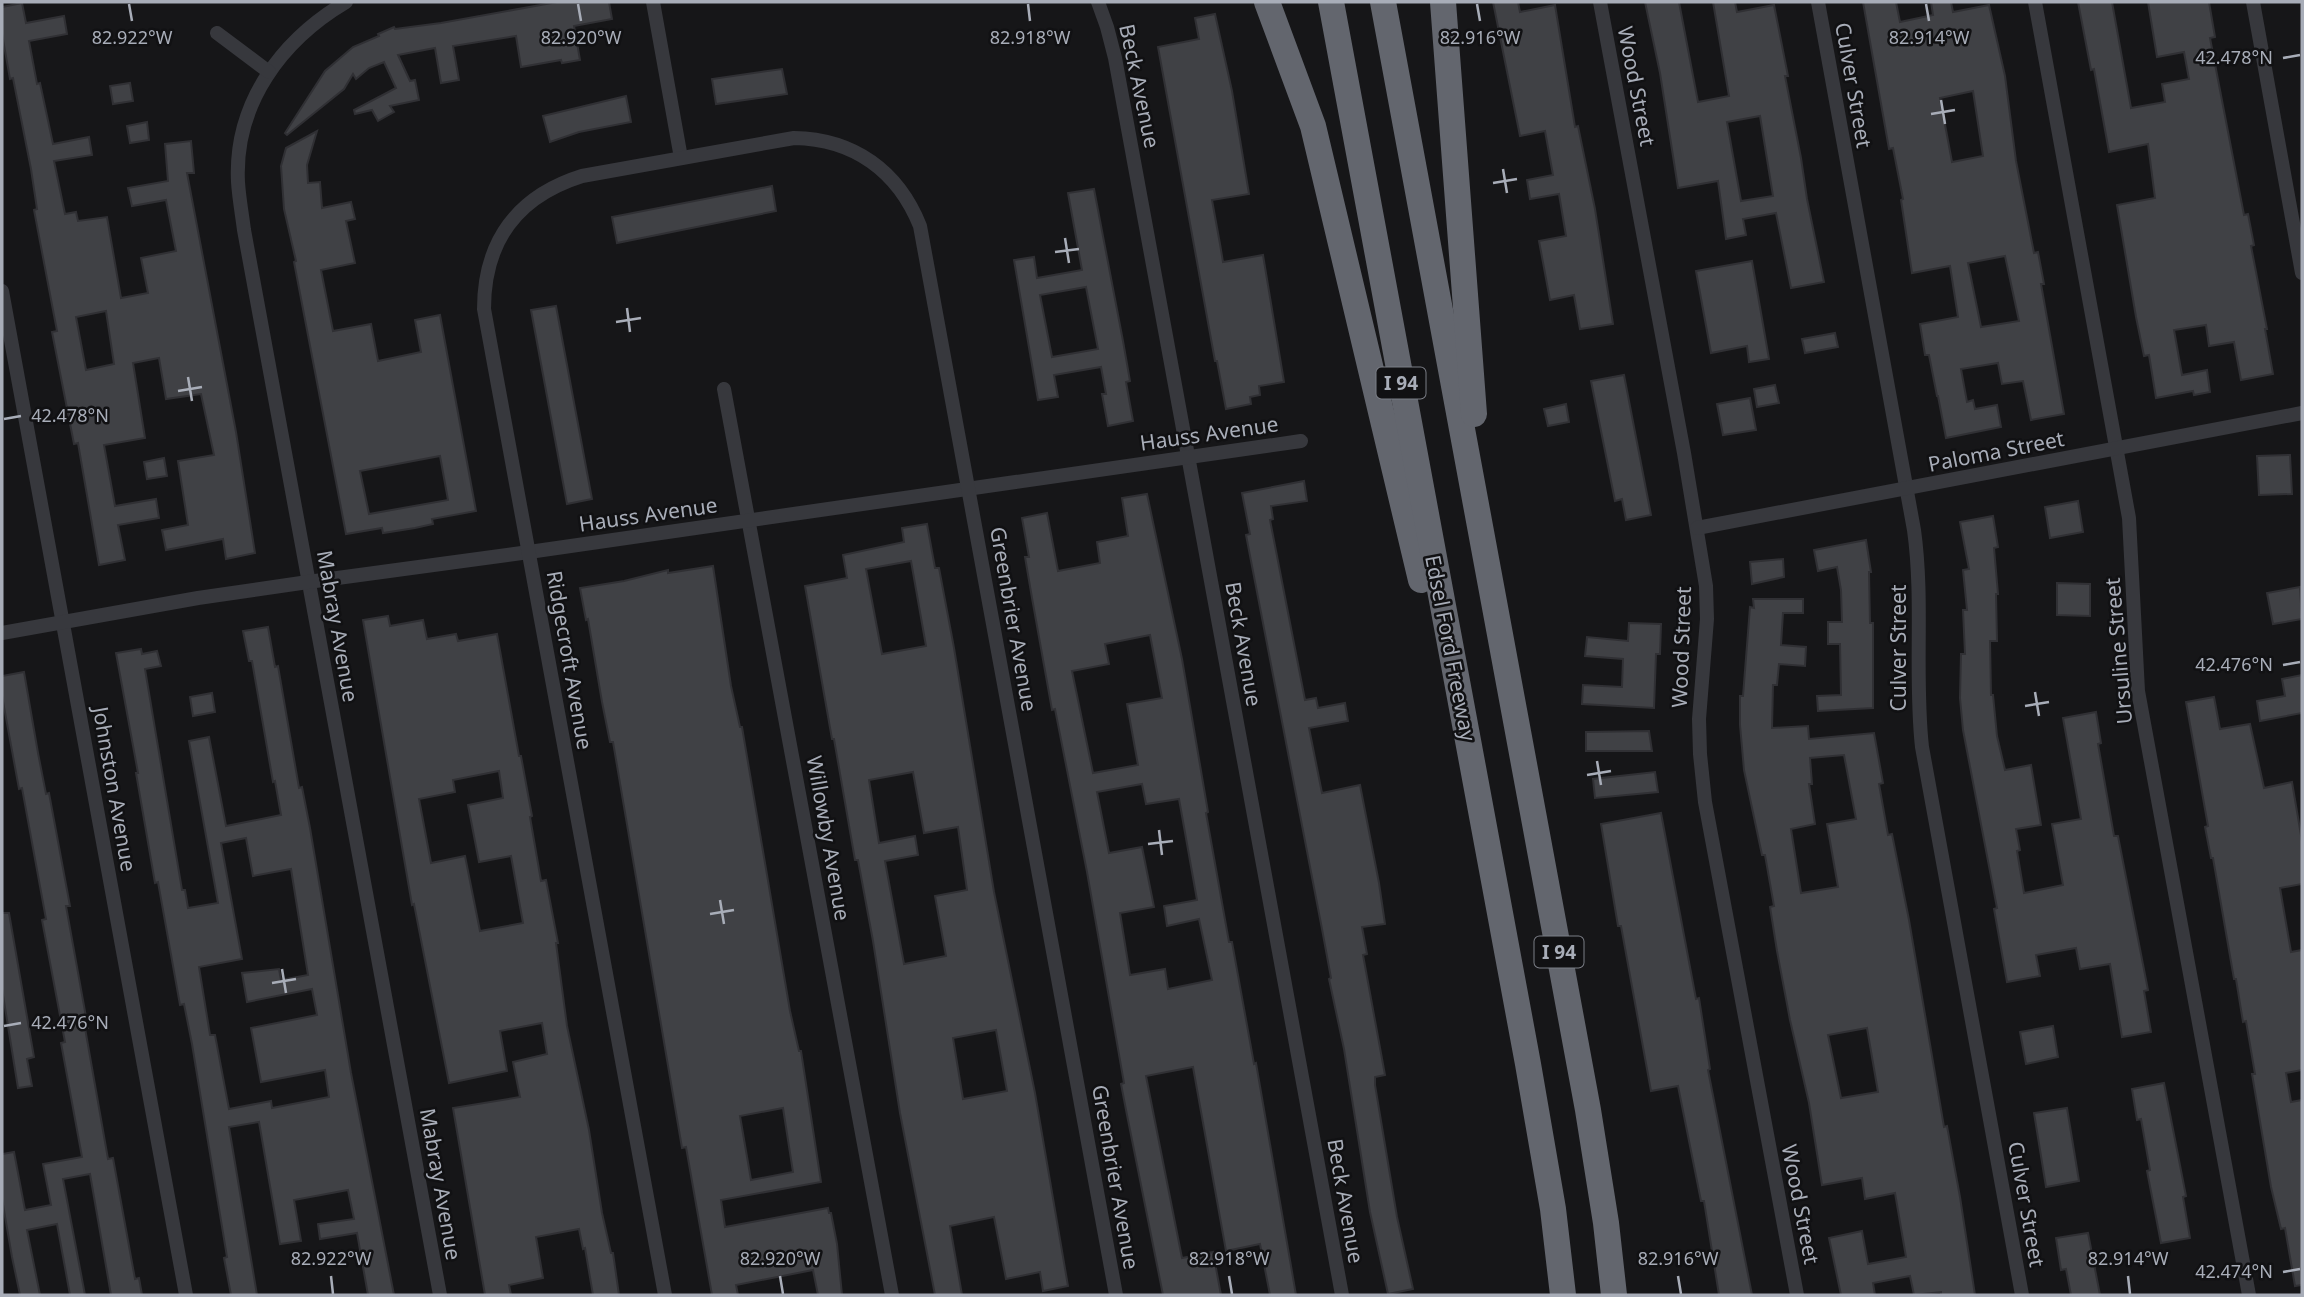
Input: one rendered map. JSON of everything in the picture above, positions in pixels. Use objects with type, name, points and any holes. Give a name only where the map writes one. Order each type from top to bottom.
[{"type":"highway","points":[[1267,2],[1313,126],[1426,599],[1473,763]]},
{"type":"highway","name":"Edsel Ford Freeway","points":[[1331,2],[1528,1064],[1553,1209],[1563,1295]]},
{"type":"highway","name":"I 94","points":[[1383,2],[1588,1110],[1614,1295]]},
{"type":"highway","points":[[1443,2],[1471,376],[1496,610]]},
{"type":"street","name":"Mabray Avenue","points":[[346,2],[321,17],[293,41],[269,72],[247,118],[239,149],[238,181],[244,230],[440,1295]]},
{"type":"street","points":[[653,2],[681,158]]},
{"type":"street","name":"Beck Avenue","points":[[1097,2],[1115,58],[1342,1295]]},
{"type":"street","name":"Wood Street","points":[[1600,2],[1706,586],[1707,619],[1699,719],[1704,790],[1797,1295]]},
{"type":"street","name":"Culver Street","points":[[1818,2],[1908,489],[1920,571],[1917,691],[1922,747],[2022,1295]]},
{"type":"street","name":"Ursuline Street","points":[[2035,2],[2129,518],[2138,691],[2249,1295]]},
{"type":"street","points":[[2253,2],[2302,273]]},
{"type":"street","points":[[217,33],[269,72]]},
{"type":"street","name":"Greenbrier Avenue","points":[[681,158],[774,140],[813,138],[834,142],[866,156],[894,180],[908,200],[920,226],[1116,1295]]},
{"type":"street","name":"Ridgecroft Avenue","points":[[665,1295],[484,309],[484,283],[506,228],[520,211],[541,193],[582,176],[681,158]]},
{"type":"street","name":"Johnston Avenue","points":[[2,291],[186,1295]]},
{"type":"street","name":"Willowby Avenue","points":[[724,389],[892,1295]]},
{"type":"street","name":"Paloma Street","points":[[1697,528],[2302,413]]},
{"type":"street","name":"Hauss Avenue","points":[[2,633],[308,582],[1301,441]]},
{"type":"building","points":[[557,2],[609,2],[612,19],[574,26],[580,60],[562,63],[561,60],[521,67],[516,36],[453,46],[459,80],[441,83],[435,48],[398,55],[410,81],[415,80],[419,100],[390,106],[394,112],[378,121],[372,110],[355,114],[354,110],[396,88],[384,62],[369,68],[356,79],[353,74],[344,89],[287,135],[285,133],[325,71],[353,47],[379,36],[378,34],[394,27],[441,23]]},
{"type":"building","points":[[1493,2],[1518,2],[1520,12],[1555,5],[1575,127],[1578,126],[1595,209],[1613,324],[1580,329],[1574,295],[1550,300],[1539,241],[1566,236],[1559,194],[1530,199],[1527,180],[1553,175],[1545,131],[1520,136]]},
{"type":"building","points":[[1645,2],[1679,2],[1698,102],[1729,96],[1713,2],[1735,2],[1737,12],[1774,5],[1824,282],[1791,288],[1776,213],[1743,219],[1746,235],[1726,239],[1718,181],[1678,188],[1660,73]],"holes":[[[1760,116],[1773,196],[1741,201],[1727,122]]]},
{"type":"building","points":[[1863,2],[1896,2],[1900,22],[1933,15],[1931,2],[1951,2],[1953,12],[1989,5],[2005,76],[2016,161],[2034,253],[2038,252],[2044,284],[2041,284],[2064,414],[2031,420],[2023,381],[2002,384],[1998,363],[1961,369],[1967,402],[1973,400],[1975,409],[1997,405],[2001,427],[1946,438],[1920,324],[1958,317],[1950,266],[1912,273],[1901,200],[1903,199],[1893,148],[1889,149]],"holes":[[[1973,91],[1983,156],[1952,162],[1940,98]],[[2005,256],[2019,321],[1981,327],[1968,263]]]},
{"type":"building","points":[[2078,2],[2112,2],[2131,108],[2165,102],[2162,84],[2189,79],[2184,52],[2157,57],[2148,2],[2209,2],[2215,37],[2210,38],[2244,215],[2248,214],[2254,245],[2251,246],[2273,374],[2241,380],[2234,342],[2209,346],[2206,325],[2174,330],[2182,375],[2207,370],[2210,392],[2194,395],[2193,391],[2156,398],[2149,355],[2144,356],[2136,317],[2117,205],[2155,198],[2148,144],[2109,152],[2094,69],[2091,70]]},
{"type":"building","points":[[22,3],[26,23],[64,16],[67,34],[29,41],[37,84],[40,83],[53,144],[89,137],[92,155],[54,161],[65,214],[76,212],[78,221],[107,217],[121,298],[148,293],[141,258],[176,251],[166,200],[132,206],[128,188],[168,181],[165,144],[191,141],[194,173],[187,173],[236,432],[255,553],[226,559],[223,539],[166,550],[162,530],[188,525],[178,461],[214,455],[201,394],[166,399],[159,358],[133,363],[145,438],[104,445],[115,506],[156,499],[159,518],[118,525],[125,560],[99,565],[78,443],[74,444],[52,332],[57,331],[34,210],[37,209],[31,169],[2,34],[2,7]],"holes":[[[106,311],[114,364],[86,370],[76,317]]]},
{"type":"building","points":[[1215,14],[1232,91],[1249,194],[1212,200],[1223,262],[1263,255],[1284,382],[1259,386],[1260,395],[1250,397],[1251,404],[1226,409],[1158,47],[1199,39],[1195,18]]},
{"type":"building","points":[[782,69],[787,94],[716,104],[712,79]]},
{"type":"building","points":[[130,83],[133,101],[113,104],[110,86]]},
{"type":"building","points":[[626,96],[631,122],[579,132],[550,142],[543,116]]},
{"type":"building","points":[[147,122],[149,140],[130,143],[127,126]]},
{"type":"building","points":[[317,131],[307,165],[308,183],[320,182],[322,208],[351,202],[355,219],[346,221],[355,263],[321,270],[333,331],[371,324],[378,361],[421,352],[415,320],[440,315],[476,511],[432,519],[433,524],[415,528],[383,533],[382,528],[346,534],[284,209],[281,166],[286,148]],"holes":[[[440,456],[448,500],[369,514],[360,471]]]},
{"type":"building","points":[[772,186],[776,211],[617,243],[612,217]]},
{"type":"building","points":[[1094,189],[1130,381],[1126,382],[1133,421],[1108,426],[1102,394],[1106,394],[1101,367],[1054,375],[1058,397],[1038,400],[1014,260],[1034,257],[1037,278],[1082,270],[1068,193]],"holes":[[[1086,287],[1098,349],[1052,357],[1040,295]]]},
{"type":"building","points":[[1752,261],[1769,359],[1749,362],[1747,346],[1711,353],[1696,271]]},
{"type":"building","points":[[556,306],[592,499],[567,504],[531,310]]},
{"type":"building","points":[[1835,333],[1838,347],[1805,353],[1802,339]]},
{"type":"building","points":[[1624,375],[1651,515],[1626,520],[1622,499],[1615,501],[1591,381]]},
{"type":"building","points":[[1775,385],[1779,403],[1757,407],[1754,389]]},
{"type":"building","points":[[1750,398],[1756,430],[1723,435],[1717,404]]},
{"type":"building","points":[[1566,404],[1569,422],[1548,426],[1544,409]]},
{"type":"building","points":[[2290,455],[2292,494],[2259,495],[2257,456]]},
{"type":"building","points":[[164,458],[167,476],[147,479],[144,462]]},
{"type":"building","points":[[1304,481],[1307,501],[1271,506],[1273,519],[1270,520],[1305,700],[1316,698],[1318,708],[1345,703],[1348,721],[1309,728],[1322,793],[1360,785],[1379,883],[1385,924],[1362,927],[1367,954],[1363,955],[1385,1075],[1375,1077],[1375,1085],[1397,1217],[1413,1289],[1388,1294],[1370,1212],[1344,1049],[1329,979],[1331,978],[1246,535],[1250,534],[1242,493]]},
{"type":"building","points":[[1147,494],[1182,659],[1229,942],[1232,942],[1254,1064],[1256,1063],[1296,1295],[1270,1295],[1260,1244],[1226,1251],[1193,1067],[1146,1076],[1182,1258],[1213,1252],[1221,1295],[1163,1295],[1121,1084],[1124,1083],[1087,872],[1055,709],[1052,710],[1025,557],[1029,557],[1022,518],[1047,513],[1058,571],[1100,563],[1097,542],[1128,536],[1122,498]],"holes":[[[1150,635],[1162,698],[1127,704],[1138,765],[1093,773],[1072,671],[1109,664],[1105,644]],[[1142,784],[1146,804],[1179,799],[1197,900],[1164,906],[1167,926],[1199,919],[1212,980],[1168,989],[1165,969],[1130,975],[1120,913],[1154,907],[1142,847],[1109,853],[1097,792]]]},
{"type":"building","points":[[2078,501],[2083,532],[2050,538],[2045,507]]},
{"type":"building","points":[[1993,516],[1998,547],[1994,548],[1998,594],[1997,641],[1990,641],[1991,695],[1997,736],[2005,770],[2031,765],[2041,825],[2016,829],[2024,893],[2063,885],[2052,824],[2081,819],[2063,718],[2096,712],[2101,743],[2098,744],[2114,836],[2118,836],[2148,990],[2144,991],[2151,1032],[2122,1037],[2110,964],[2080,969],[2076,948],[2036,955],[2040,976],[2007,982],[1994,909],[1997,908],[1963,730],[1960,698],[1961,654],[1965,654],[1963,610],[1967,610],[1963,570],[1969,569],[1960,522]]},
{"type":"building","points":[[927,524],[935,568],[939,568],[994,892],[1035,1093],[1068,1286],[1043,1291],[1040,1272],[1006,1279],[994,1217],[950,1226],[962,1295],[935,1295],[900,1113],[873,941],[858,860],[855,860],[805,586],[847,578],[843,555],[904,542],[902,528]],"holes":[[[911,561],[926,646],[882,654],[866,569]],[[913,772],[924,833],[958,827],[967,890],[935,896],[946,956],[904,964],[885,861],[918,855],[915,836],[879,843],[869,780]],[[996,1030],[1007,1091],[963,1099],[953,1038]]]},
{"type":"building","points":[[1866,540],[1871,572],[1873,708],[1818,711],[1817,696],[1841,695],[1840,644],[1828,644],[1828,622],[1842,622],[1837,567],[1818,571],[1814,550]]},
{"type":"building","points":[[1783,559],[1784,577],[1752,584],[1750,562]]},
{"type":"building","points":[[713,566],[731,686],[742,727],[790,1011],[801,1051],[821,1182],[721,1200],[725,1227],[828,1208],[837,1244],[842,1295],[818,1295],[813,1270],[736,1285],[738,1295],[712,1295],[686,1147],[682,1148],[613,742],[610,742],[580,588],[668,570],[668,573]],"holes":[[[783,1108],[793,1172],[751,1180],[740,1116]]]},
{"type":"building","points":[[2057,583],[2090,584],[2090,616],[2057,615]]},
{"type":"building","points":[[2300,587],[2302,619],[2273,624],[2267,593]]},
{"type":"building","points":[[1753,599],[1803,599],[1803,613],[1783,613],[1781,645],[1806,647],[1805,666],[1779,664],[1777,685],[1773,685],[1772,728],[1808,726],[1809,739],[1874,733],[1883,783],[1879,784],[1888,835],[1892,834],[1909,920],[1944,1127],[1947,1126],[1960,1197],[1975,1295],[1941,1295],[1941,1292],[1914,1295],[1910,1276],[1873,1283],[1875,1295],[1841,1295],[1829,1238],[1862,1231],[1868,1264],[1906,1257],[1895,1193],[1865,1199],[1862,1178],[1822,1185],[1809,1103],[1777,951],[1770,907],[1774,906],[1765,855],[1762,855],[1744,770],[1740,696],[1743,696],[1750,607],[1754,608]],"holes":[[[1844,755],[1856,819],[1827,824],[1838,887],[1801,893],[1791,829],[1815,824],[1809,784],[1812,784],[1810,758]],[[1867,1028],[1878,1092],[1841,1098],[1828,1035]]]},
{"type":"building","points":[[388,616],[390,626],[423,620],[427,639],[456,634],[458,641],[497,634],[532,816],[530,817],[541,881],[546,880],[558,943],[567,1026],[619,1295],[593,1295],[579,1229],[536,1237],[543,1278],[509,1285],[511,1295],[485,1295],[453,1108],[520,1097],[513,1062],[547,1054],[542,1023],[500,1031],[507,1071],[449,1083],[414,904],[412,905],[363,620]],"holes":[[[499,771],[503,798],[468,805],[479,862],[511,856],[523,923],[480,931],[465,856],[431,863],[419,799],[455,792],[453,780]]]},
{"type":"building","points":[[1629,623],[1661,624],[1660,654],[1656,654],[1654,708],[1582,704],[1583,685],[1622,687],[1623,659],[1585,656],[1587,637],[1628,641]]},
{"type":"building","points":[[268,627],[275,667],[278,666],[394,1295],[368,1295],[357,1233],[320,1239],[318,1224],[354,1219],[348,1190],[294,1200],[301,1241],[280,1244],[259,1122],[229,1127],[257,1295],[231,1295],[192,1044],[184,1004],[180,1005],[158,882],[155,883],[116,653],[141,649],[142,654],[157,651],[161,666],[145,669],[182,890],[185,890],[188,908],[218,903],[189,741],[209,737],[226,826],[281,815],[252,661],[249,661],[243,631]],"holes":[[[246,838],[253,876],[291,869],[308,975],[281,980],[279,969],[242,973],[247,1002],[312,989],[317,1015],[251,1028],[261,1082],[325,1070],[329,1097],[272,1108],[271,1101],[229,1109],[215,1035],[210,1035],[199,967],[242,959],[221,843]]]},
{"type":"building","points":[[24,672],[70,906],[66,906],[108,1159],[113,1158],[135,1279],[139,1278],[142,1295],[111,1295],[90,1174],[63,1179],[85,1295],[70,1295],[57,1224],[27,1230],[40,1295],[20,1295],[12,1257],[2,1199],[2,1154],[14,1152],[25,1210],[51,1205],[43,1164],[82,1157],[61,1043],[65,1042],[42,920],[46,919],[2,696],[2,676]]},
{"type":"building","points":[[2302,675],[2302,713],[2260,721],[2257,701],[2285,696],[2282,679]]},
{"type":"building","points":[[212,693],[215,712],[193,716],[190,697]]},
{"type":"building","points":[[2214,697],[2220,729],[2250,724],[2264,788],[2292,782],[2302,841],[2302,884],[2280,888],[2291,952],[2302,950],[2302,1070],[2286,1073],[2291,1102],[2302,1100],[2302,1285],[2295,1286],[2285,1228],[2281,1229],[2271,1187],[2246,1021],[2243,1022],[2205,827],[2208,826],[2186,702]]},
{"type":"building","points":[[1649,731],[1652,751],[1586,751],[1586,732]]},
{"type":"building","points":[[1655,772],[1658,792],[1595,798],[1593,779]]},
{"type":"building","points":[[1661,813],[1696,999],[1699,998],[1710,1069],[1708,1070],[1752,1295],[1719,1295],[1704,1201],[1701,1201],[1678,1086],[1651,1091],[1621,926],[1618,926],[1601,824]]},
{"type":"building","points":[[2,913],[9,913],[34,1057],[27,1059],[32,1086],[18,1088],[2,989]]},
{"type":"building","points":[[2053,1026],[2058,1057],[2026,1064],[2020,1032]]},
{"type":"building","points":[[2164,1083],[2186,1196],[2183,1197],[2190,1238],[2161,1243],[2147,1171],[2150,1170],[2141,1119],[2137,1120],[2132,1089]]},
{"type":"building","points":[[2067,1108],[2079,1181],[2046,1187],[2034,1113]]},
{"type":"building","points":[[2088,1233],[2100,1295],[2071,1295],[2066,1269],[2061,1270],[2056,1238]]}]
